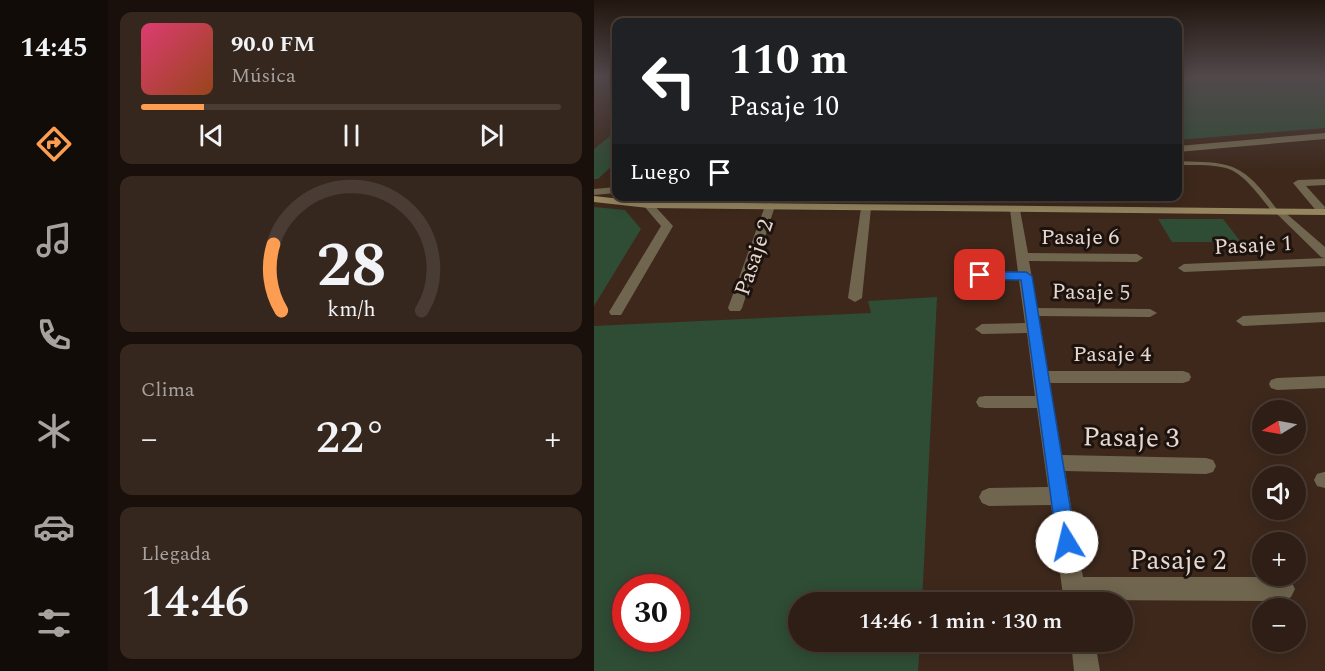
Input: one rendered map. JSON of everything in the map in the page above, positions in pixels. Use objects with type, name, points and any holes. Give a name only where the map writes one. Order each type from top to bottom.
[{"type":"main road","points":[[594,198],[612,200]]},
{"type":"main road","points":[[617,201],[648,205],[1324,212]]},
{"type":"street","points":[[1182,149],[1325,135]]},
{"type":"street","points":[[1324,212],[1298,183],[1325,182]]},
{"type":"street","points":[[594,192],[612,190]]},
{"type":"street","points":[[616,312],[667,226],[648,205]]},
{"type":"street","name":"Pasaje 2","points":[[735,308],[770,206]]},
{"type":"street","points":[[855,298],[866,208]]},
{"type":"street","points":[[1016,210],[1074,592]]},
{"type":"street","points":[[1279,212],[1325,254]]},
{"type":"street","name":"Pasaje 6","points":[[1023,257],[1137,258]]},
{"type":"street","name":"Pasaje 1","points":[[1184,268],[1325,262]]},
{"type":"street","points":[[980,275],[1026,276]]},
{"type":"street","name":"Pasaje 5","points":[[982,329],[1033,320],[1150,313]]},
{"type":"street","points":[[1243,321],[1325,317]]},
{"type":"street","name":"Pasaje 4","points":[[1041,377],[1183,377]]},
{"type":"street","points":[[1277,384],[1325,382]]},
{"type":"street","points":[[985,402],[1045,402]]},
{"type":"street","name":"Pasaje 3","points":[[1054,463],[1206,465]]},
{"type":"street","points":[[989,497],[1059,496]]},
{"type":"street","name":"Pasaje 2","points":[[1133,594],[1283,589]]},
{"type":"street","points":[[1084,652],[1087,671]]},
{"type":"lane","points":[[1182,163],[1209,162],[1232,166],[1244,174],[1279,212]]},
{"type":"green space","points":[[1182,107],[1325,107],[1325,128],[1182,140]]},
{"type":"green space","points":[[612,134],[612,166],[598,179],[594,179],[594,149]]},
{"type":"green space","points":[[594,207],[625,210],[641,229],[594,306]]},
{"type":"green space","points":[[1158,219],[1223,219],[1241,242],[1172,242]]},
{"type":"green space","points":[[937,297],[923,592],[788,592],[788,652],[919,652],[918,671],[594,671],[594,326],[871,313],[868,301]]},
{"type":"route","points":[[980,275],[1026,276],[1067,542]]}]
